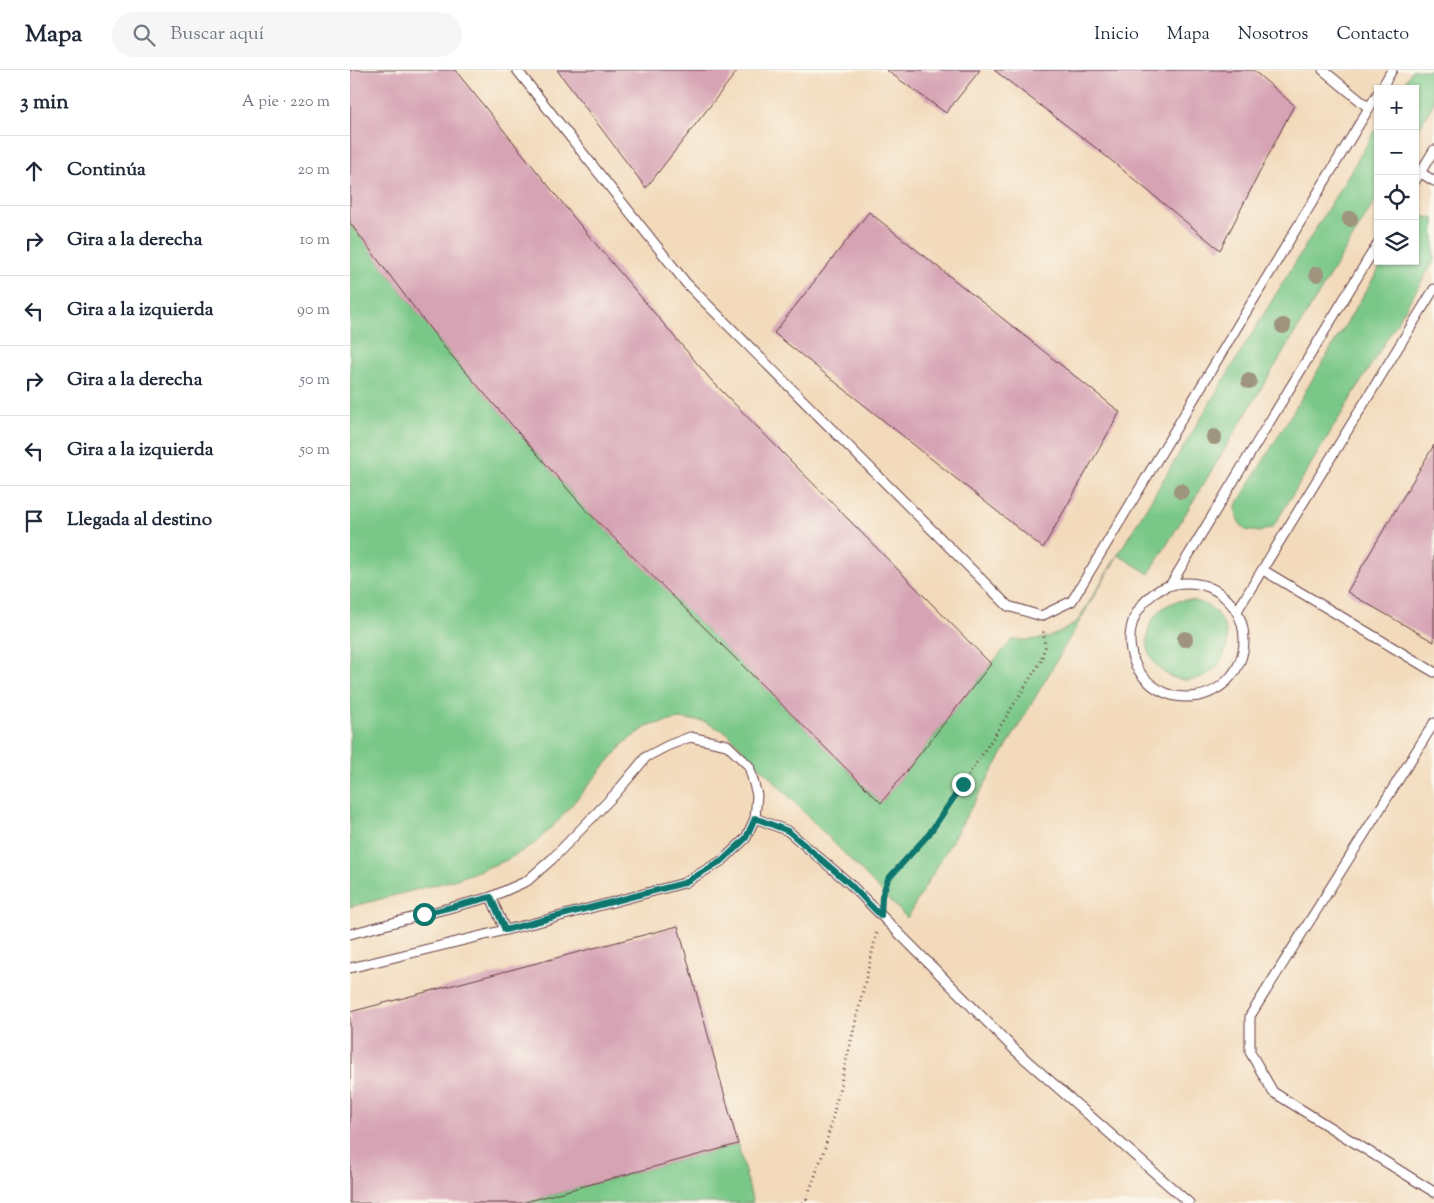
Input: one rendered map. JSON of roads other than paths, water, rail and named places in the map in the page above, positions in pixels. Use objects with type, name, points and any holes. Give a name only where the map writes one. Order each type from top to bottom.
[{"type":"lane","points":[[517,70],[686,283],[1008,606],[1041,616],[1072,601],[1374,100]]},
{"type":"lane","points":[[1323,70],[1369,108]]},
{"type":"lane","points":[[1383,85],[1392,70]]},
{"type":"lane","points":[[1419,176],[1434,150]]},
{"type":"lane","points":[[1421,173],[1434,181]]},
{"type":"lane","points":[[1171,584],[1374,250]]},
{"type":"lane","points":[[1237,611],[1434,288]]},
{"type":"lane","points":[[1263,570],[1434,672]]},
{"type":"lane","points":[[1190,582],[1208,586],[1225,596],[1237,611],[1244,630],[1244,650],[1237,668],[1225,683],[1208,694],[1189,697],[1169,694],[1153,686],[1140,673],[1132,657],[1129,639],[1133,621],[1141,605],[1155,592],[1171,584],[1190,582]]},
{"type":"lane","points":[[1434,723],[1250,1016],[1250,1052],[1272,1092],[1434,1192]]},
{"type":"lane","points":[[350,934],[491,897],[527,881],[552,859],[646,757],[667,746],[690,737],[726,746],[748,766],[757,795],[755,818],[746,838],[723,860],[684,883],[350,968]]},
{"type":"lane","points":[[755,818],[788,831],[850,884],[1016,1051],[1189,1203]]},
{"type":"lane","points":[[491,897],[505,930]]}]
